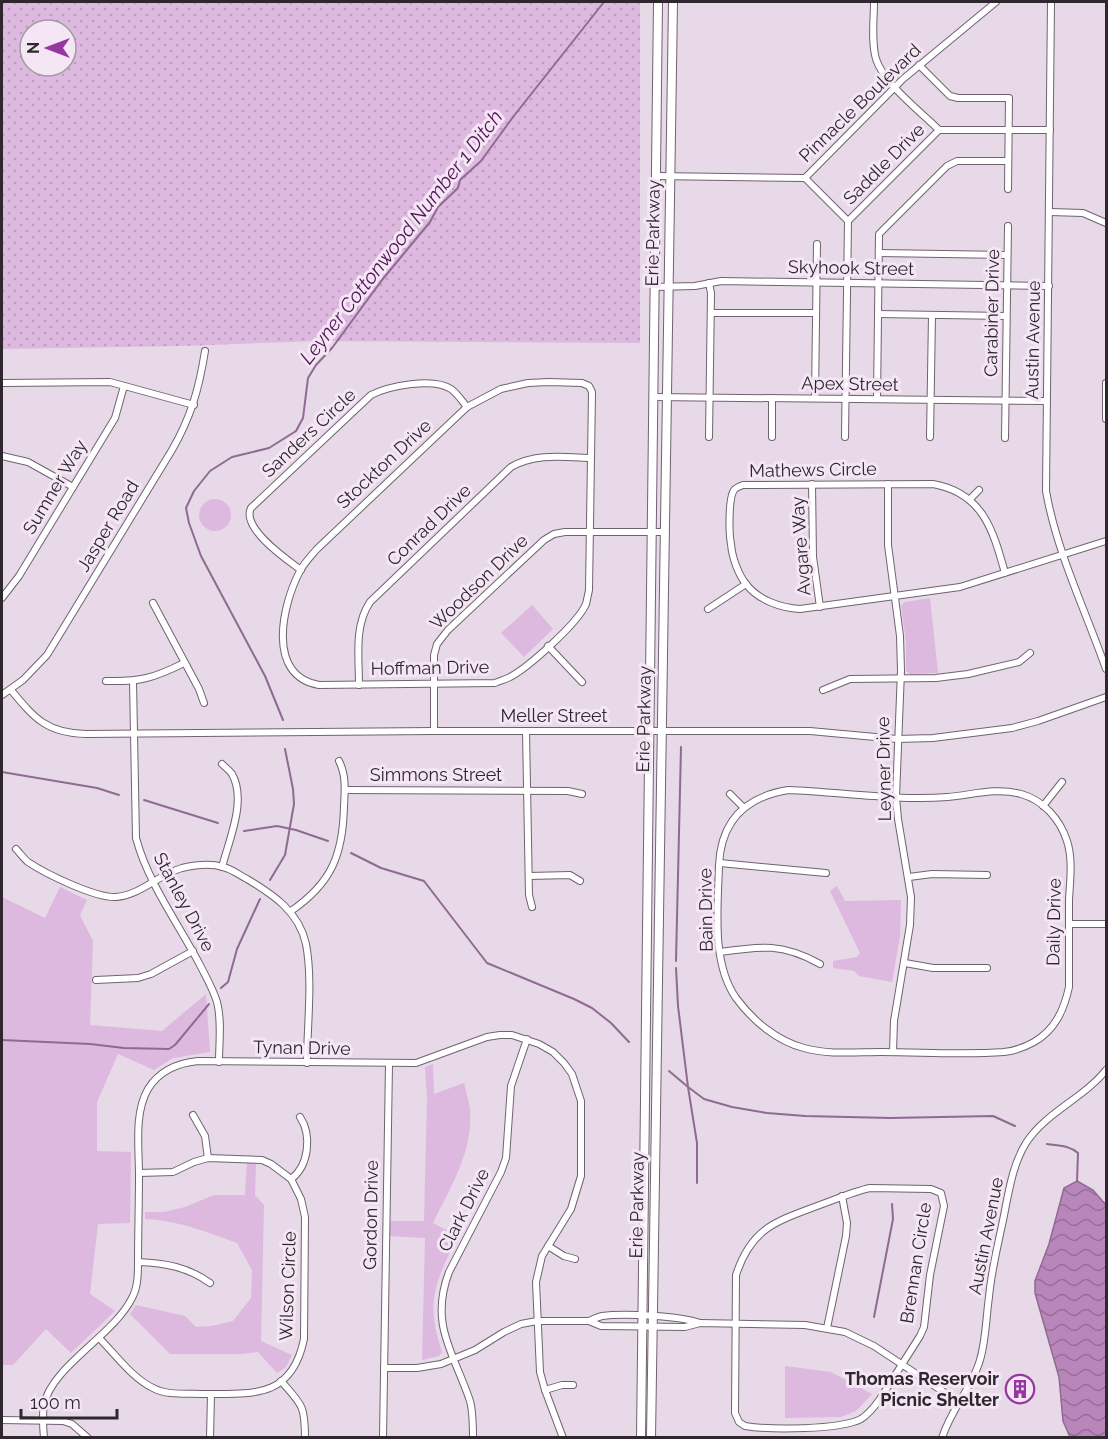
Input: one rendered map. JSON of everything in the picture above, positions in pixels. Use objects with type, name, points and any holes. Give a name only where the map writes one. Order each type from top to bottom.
[{"type":"main road","name":"Erie Parkway","points":[[641,1437],[658,2]]},
{"type":"main road","name":"Erie Parkway","points":[[651,1437],[665,397],[673,2]]},
{"type":"street","points":[[874,2],[874,44],[876,58],[882,71],[939,130],[1050,130]]},
{"type":"street","name":"Pinnacle Boulevard","points":[[656,176],[805,178],[895,87],[996,2]]},
{"type":"street","name":"Austin Avenue","points":[[1051,2],[1046,491],[1051,520],[1062,555],[1107,669]]},
{"type":"street","points":[[919,65],[950,96],[1009,98],[1008,189]]},
{"type":"street","name":"Saddle Drive","points":[[845,438],[848,221],[939,130]]},
{"type":"street","points":[[877,399],[879,234],[947,166],[957,161],[1008,161]]},
{"type":"street","points":[[805,178],[848,221]]},
{"type":"street","points":[[1050,212],[1083,213],[1107,223]]},
{"type":"street","name":"Carabiner Drive","points":[[1005,438],[1008,226]]},
{"type":"street","points":[[815,398],[817,244]]},
{"type":"street","points":[[879,253],[1007,255]]},
{"type":"street","name":"Skyhook Street","points":[[654,287],[695,286],[721,281],[1048,286]]},
{"type":"street","points":[[709,283],[711,293],[709,438]]},
{"type":"street","points":[[711,313],[816,314]]},
{"type":"street","points":[[878,314],[1006,316]]},
{"type":"street","points":[[930,437],[932,315]]},
{"type":"street","name":"Jasper Road","points":[[2,695],[35,669],[58,639],[185,428],[194,405],[205,351]]},
{"type":"street","points":[[2,383],[110,382],[194,405]]},
{"type":"street","name":"Stockton Drive","points":[[286,661],[283,643],[286,610],[301,570],[317,549],[467,407],[501,389],[519,385],[549,382],[582,383],[590,386]]},
{"type":"street","points":[[1107,383],[1107,419]]},
{"type":"street","name":"Sanders Circle","points":[[301,570],[281,556],[252,525],[249,516],[251,508],[364,402],[383,389],[406,385],[438,385],[453,390],[467,407]]},
{"type":"street","name":"Sumner Way","points":[[2,598],[19,576],[115,418],[124,386]]},
{"type":"street","name":"Hoffman Drive","points":[[286,661],[292,671],[308,682],[319,685],[495,683],[519,671],[548,646],[578,616],[586,604],[589,590],[592,392],[590,386]]},
{"type":"street","name":"Apex Street","points":[[653,397],[1046,401]]},
{"type":"street","points":[[772,398],[772,437]]},
{"type":"street","points":[[2,456],[28,462],[73,487]]},
{"type":"street","name":"Conrad Drive","points":[[358,685],[358,630],[370,602],[511,468],[534,457],[591,458]]},
{"type":"street","name":"Avgare Way","points":[[812,484],[813,557],[820,606]]},
{"type":"street","name":"Leyner Drive","points":[[888,484],[888,545],[900,636],[896,797],[909,877],[910,925],[894,1021],[893,1052]]},
{"type":"street","name":"Mathews Circle","points":[[746,584],[736,564],[731,545],[730,497],[735,489],[743,485],[933,484],[945,486],[970,499],[977,506],[990,526],[1005,573]]},
{"type":"street","points":[[970,499],[979,490]]},
{"type":"street","name":"Woodson Drive","points":[[434,731],[434,655],[437,644],[448,630],[544,540],[554,534],[565,532],[663,532]]},
{"type":"street","points":[[708,609],[746,584],[772,603],[785,608],[800,609],[960,587],[1107,541]]},
{"type":"street","points":[[153,603],[200,689],[204,703]]},
{"type":"street","points":[[548,646],[582,682]]},
{"type":"street","points":[[823,690],[850,679],[936,678],[968,674],[1019,662],[1030,653]]},
{"type":"street","points":[[106,681],[134,681],[163,674],[184,663]]},
{"type":"street","name":"Stanley Drive","points":[[134,681],[136,837],[141,855],[154,882],[211,986],[220,1017],[219,1062]]},
{"type":"street","name":"Meller Street","points":[[11,690],[31,713],[50,728],[62,732],[86,734],[810,731],[897,739],[967,735],[1011,728],[1107,697]]},
{"type":"street","points":[[526,731],[529,895],[532,907]]},
{"type":"street","points":[[291,911],[319,888],[337,859],[344,828],[345,790],[344,771],[339,760]]},
{"type":"street","points":[[222,764],[232,774],[237,799],[236,812],[222,867]]},
{"type":"street","points":[[1043,806],[1062,782]]},
{"type":"street","name":"Simmons Street","points":[[345,790],[568,791],[582,794]]},
{"type":"street","points":[[730,794],[743,807],[757,798],[773,792],[788,790],[896,797]]},
{"type":"street","name":"Daily Drive","points":[[893,1052],[1005,1052],[1033,1043],[1043,1036],[1060,1015],[1069,987],[1070,858],[1063,830],[1054,816],[1043,806],[1022,794],[1007,791],[989,791],[948,797],[896,797]]},
{"type":"street","name":"Bain Drive","points":[[743,807],[724,837],[720,863],[720,952],[725,974],[737,999],[762,1026],[784,1040],[805,1048],[824,1052],[893,1052]]},
{"type":"street","points":[[16,849],[27,861],[100,896],[129,895],[180,868],[196,865],[222,867],[268,891],[291,911],[302,934],[308,956],[307,1062]]},
{"type":"street","points":[[720,863],[826,873]]},
{"type":"street","points":[[909,877],[932,874],[987,875]]},
{"type":"street","points":[[529,876],[570,875],[580,881]]},
{"type":"street","points":[[1069,924],[1107,924]]},
{"type":"street","points":[[720,952],[755,947],[780,948],[806,956],[820,964]]},
{"type":"street","points":[[96,980],[138,978],[151,974],[193,951]]},
{"type":"street","points":[[905,963],[933,968],[987,968]]},
{"type":"street","name":"Tynan Drive","points":[[44,1437],[44,1404],[56,1380],[122,1315],[133,1297],[138,1262],[140,1114],[148,1089],[156,1078],[167,1069],[179,1064],[198,1061],[416,1063],[487,1037],[512,1035],[527,1039],[553,1052],[572,1074],[581,1101],[581,1176],[578,1192],[571,1209],[548,1246],[538,1269],[536,1282],[540,1372],[563,1437]]},
{"type":"street","name":"Clark Drive","points":[[473,1437],[470,1402],[441,1321],[442,1289],[506,1158],[508,1103],[511,1086],[527,1039]]},
{"type":"street","name":"Gordon Drive","points":[[382,1437],[389,1064]]},
{"type":"street","name":"Austin Avenue","points":[[942,1437],[950,1416],[974,1377],[980,1360],[993,1268],[1011,1182],[1020,1155],[1035,1132],[1058,1111],[1096,1083],[1107,1070]]},
{"type":"street","points":[[193,1115],[205,1136],[208,1158]]},
{"type":"street","points":[[139,1173],[173,1172],[208,1158],[262,1160],[291,1179],[299,1173],[306,1159],[306,1126],[300,1117]]},
{"type":"street","name":"Wilson Circle","points":[[99,1338],[144,1383],[156,1390],[170,1393],[252,1394],[266,1390],[281,1381],[298,1362],[304,1338],[305,1217],[301,1199],[291,1179]]},
{"type":"street","name":"Brennan Circle","points":[[870,1188],[931,1189],[941,1193],[944,1206],[930,1275],[924,1327],[874,1408],[861,1418],[836,1427],[746,1426],[739,1422],[735,1413],[736,1275],[743,1254],[770,1226],[784,1218],[843,1196],[870,1188]]},
{"type":"street","points":[[827,1328],[846,1236],[847,1222],[843,1196]]},
{"type":"street","points":[[548,1246],[564,1256],[575,1259]]},
{"type":"street","points":[[138,1262],[178,1266],[199,1275],[210,1283]]},
{"type":"street","points":[[589,1321],[600,1316],[641,1317],[652,1322]]},
{"type":"street","points":[[384,1368],[417,1368],[441,1364],[475,1350],[521,1324],[537,1321],[589,1321],[601,1326],[641,1327],[652,1322],[685,1318],[700,1323],[805,1324],[854,1335],[959,1402]]},
{"type":"street","points":[[281,1381],[300,1402],[305,1413],[305,1437]]},
{"type":"street","points":[[545,1390],[562,1385],[573,1385]]},
{"type":"street","points":[[210,1437],[211,1394]]},
{"type":"street","points":[[2,1420],[63,1421],[72,1424],[88,1437]]},
{"type":"shaded area","points":[[2,2],[640,2],[640,343],[315,341],[2,349]]},
{"type":"shaded area","points":[[215,499],[227,503],[231,515],[227,527],[215,531],[203,527],[199,515],[203,503]]},
{"type":"shaded area","points":[[930,598],[938,673],[910,674],[906,671],[906,642],[901,606],[905,602]]},
{"type":"shaded area","points":[[532,605],[553,629],[524,657],[501,633]]},
{"type":"shaded area","points":[[837,886],[845,901],[901,900],[900,936],[892,982],[859,976],[854,971],[833,968],[833,961],[857,957],[860,953],[830,891]]},
{"type":"shaded area","points":[[60,887],[87,900],[80,915],[93,941],[90,1025],[162,1031],[206,994],[210,1052],[173,1058],[154,1070],[118,1054],[97,1102],[97,1151],[131,1152],[130,1223],[98,1224],[90,1294],[115,1311],[71,1353],[46,1329],[13,1365],[2,1365],[2,897],[45,918]]},
{"type":"shaded area","points":[[433,1064],[434,1094],[464,1083],[470,1107],[470,1125],[459,1168],[433,1223],[458,1236],[443,1266],[435,1292],[434,1319],[442,1352],[439,1356],[422,1360],[425,1238],[389,1236],[391,1221],[424,1221],[427,1099],[425,1067]]},
{"type":"shaded area","points":[[247,1162],[256,1163],[255,1195],[264,1205],[261,1341],[292,1355],[286,1367],[277,1373],[258,1352],[170,1354],[130,1314],[136,1305],[185,1316],[196,1327],[211,1326],[233,1321],[251,1298],[252,1270],[237,1243],[180,1224],[145,1219],[145,1212],[164,1212],[185,1207],[214,1195],[245,1195]]},
{"type":"shaded area","points":[[785,1366],[831,1372],[872,1394],[856,1411],[841,1417],[785,1418]]},
{"type":"water","points":[[1077,1181],[1093,1190],[1106,1205],[1106,1437],[1070,1437],[1063,1421],[1059,1377],[1035,1293],[1035,1281],[1049,1244],[1064,1188]]},
{"type":"waterway","name":"Leyner Cottonwood Number 1 Ditch","points":[[283,720],[265,676],[201,556],[186,508],[194,491],[210,471],[232,457],[269,448],[296,431],[303,418],[308,378],[316,365],[332,348],[382,280],[430,222],[438,207],[458,188],[460,180],[481,161],[604,2]]},
{"type":"waterway","points":[[676,961],[681,747]]},
{"type":"waterway","name":"Leyner Cottonwood Number 1 Ditch","points":[[270,880],[285,855],[294,804],[285,749]]},
{"type":"waterway","points":[[2,772],[97,788],[119,795]]},
{"type":"waterway","points":[[144,800],[218,823]]},
{"type":"waterway","name":"Leyner Cottonwood Number 1 Ditch","points":[[244,831],[277,826],[328,841]]},
{"type":"waterway","points":[[351,853],[381,868],[424,881],[487,963],[592,1008],[611,1023],[629,1042]]},
{"type":"waterway","name":"Leyner Cottonwood Number 1 Ditch","points":[[221,988],[228,982],[237,949],[260,899]]},
{"type":"waterway","points":[[676,968],[678,1006],[688,1087],[704,1099],[767,1113],[890,1118],[993,1116],[1015,1126]]},
{"type":"waterway","name":"Leyner Cottonwood Number 1 Ditch","points":[[2,1040],[169,1049],[175,1045],[209,1004]]},
{"type":"waterway","points":[[669,1071],[688,1087],[697,1143],[697,1183]]},
{"type":"waterway","points":[[1047,1144],[1067,1147],[1078,1153],[1077,1181]]},
{"type":"waterway","points":[[874,1317],[893,1219],[892,1204]]},
{"type":"place","name":"Thomas Reservoir Picnic Shelter","points":[[1020,1389]]}]
